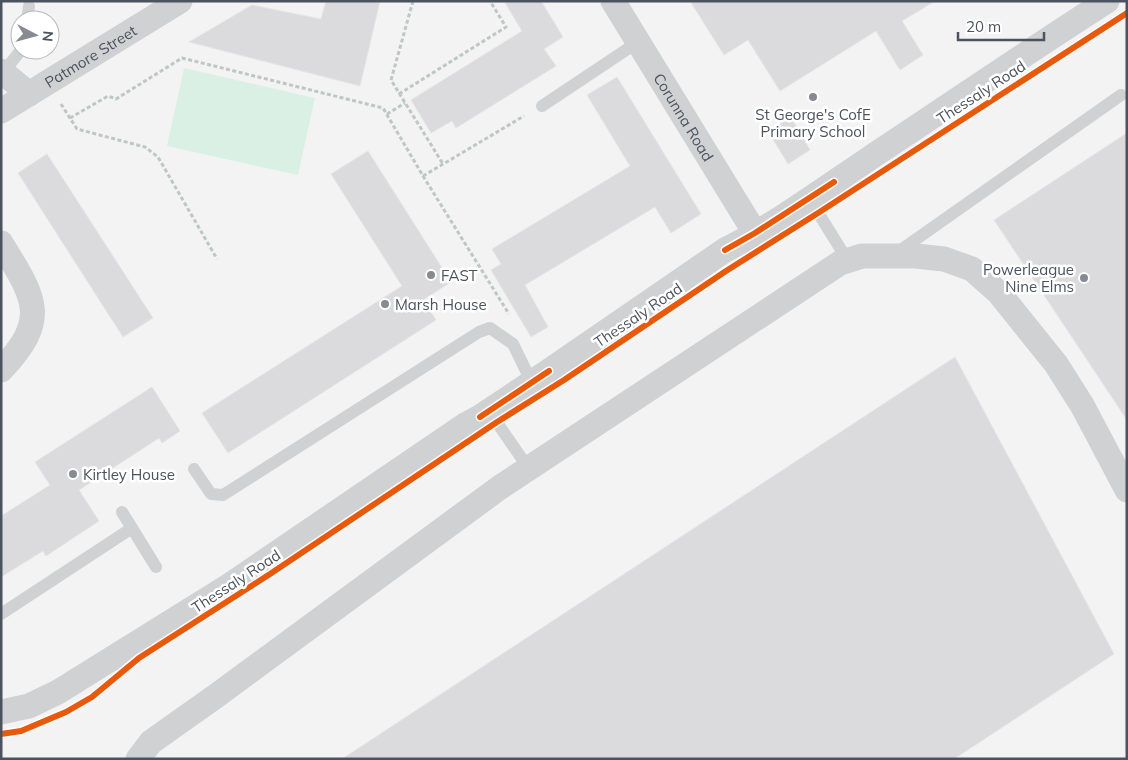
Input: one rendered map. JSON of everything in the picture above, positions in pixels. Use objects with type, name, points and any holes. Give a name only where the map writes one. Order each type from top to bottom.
[{"type":"street","name":"Patmore Street","points":[[1,111],[180,1]]},
{"type":"street","name":"Corunna Road","points":[[613,1],[755,233]]},
{"type":"street","name":"Thessaly Road","points":[[1,712],[29,706],[58,692],[230,585],[465,425],[532,383],[725,250],[809,198],[1107,1]]},
{"type":"street","points":[[2,72],[39,88]]},
{"type":"street","points":[[1,243],[26,284],[32,301],[32,320],[29,335],[18,353],[1,370]]},
{"type":"street","points":[[138,759],[151,742],[499,488],[840,263],[862,256],[944,259],[972,269],[999,293],[1056,364],[1082,405],[1127,490]]},
{"type":"lane","points":[[28,10],[29,6]]},
{"type":"lane","points":[[542,106],[638,42]]},
{"type":"lane","points":[[2,72],[12,60]]},
{"type":"lane","points":[[893,256],[1121,95]]},
{"type":"lane","points":[[809,198],[848,260]]},
{"type":"lane","points":[[194,469],[211,494],[223,495],[479,332],[490,328],[514,344],[532,383]]},
{"type":"lane","points":[[489,411],[529,469]]},
{"type":"lane","points":[[122,512],[156,567]]},
{"type":"lane","points":[[1,614],[132,528]]},
{"type":"path","points":[[413,1],[391,80],[443,164]]},
{"type":"path","points":[[399,94],[506,27],[490,1]]},
{"type":"path","points":[[70,118],[108,96],[116,99],[182,58],[383,108],[513,320]]},
{"type":"path","points":[[39,88],[70,118],[77,129],[145,147],[158,156],[217,259]]},
{"type":"path","points":[[386,114],[405,103]]},
{"type":"path","points":[[423,176],[542,106]]},
{"type":"green space","points":[[184,68],[315,98],[298,175],[167,146]]},
{"type":"building","points":[[326,1],[380,1],[360,86],[189,42],[252,5],[321,19]]},
{"type":"building","points":[[504,1],[541,1],[563,37],[544,49],[556,66],[456,128],[452,121],[431,133],[411,100],[522,31]]},
{"type":"building","points":[[690,1],[935,1],[902,21],[923,55],[900,70],[876,31],[780,91],[748,40],[724,55]]},
{"type":"building","points":[[617,77],[701,214],[671,233],[655,207],[525,285],[548,327],[531,337],[491,270],[501,264],[492,249],[630,166],[587,95]]},
{"type":"building","points":[[791,117],[810,150],[788,164],[768,131]]},
{"type":"building","name":"Powerleague Nine Elms","points":[[1127,133],[1127,420],[994,220]]},
{"type":"building","name":"Marsh House","points":[[368,151],[451,282],[423,300],[436,320],[228,453],[202,413],[402,286],[331,174]]},
{"type":"building","points":[[47,154],[153,318],[123,337],[18,173]]},
{"type":"building","points":[[955,357],[1114,654],[954,759],[342,759]]},
{"type":"building","name":"Kirtley House","points":[[152,387],[180,431],[162,443],[159,438],[79,490],[99,521],[46,556],[43,551],[1,577],[1,516],[50,485],[35,462]]},
{"type":"cycle path","points":[[1,734],[21,731],[66,712],[92,697],[139,658],[270,574],[726,271],[1127,13]]},
{"type":"cycle path","points":[[725,250],[834,182]]},
{"type":"cycle path","points":[[480,417],[549,371]]},
{"type":"place","name":"St George's CofE Primary School","points":[[813,97]]},
{"type":"place","name":"FAST","points":[[431,275]]},
{"type":"place","name":"Powerleague Nine Elms","points":[[1084,278]]},
{"type":"place","name":"Marsh House","points":[[385,304]]},
{"type":"place","name":"Kirtley House","points":[[73,474]]}]
